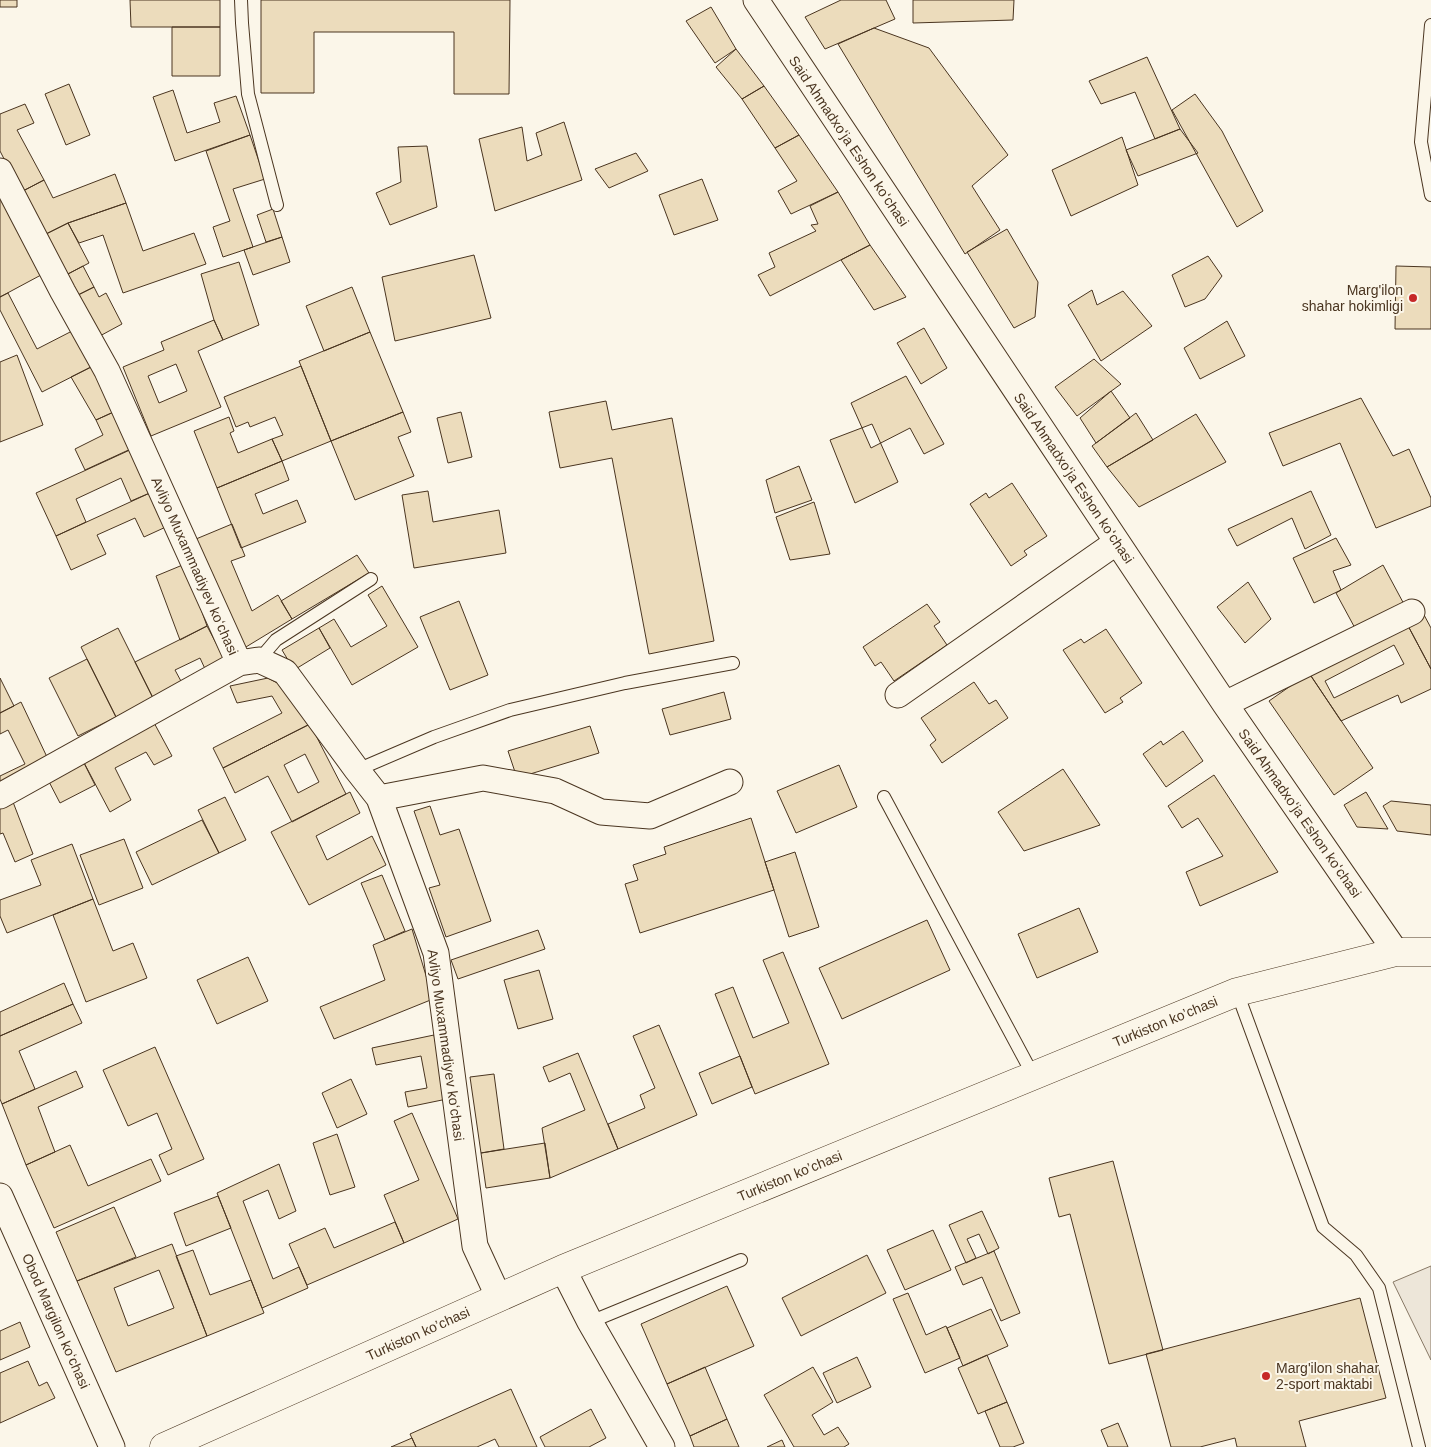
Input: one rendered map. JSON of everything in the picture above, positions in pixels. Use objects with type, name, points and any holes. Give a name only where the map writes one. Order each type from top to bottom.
[{"type":"main road","name":"Turkiston ko’chasi","points":[[166,1447],[564,1269],[1237,992],[1396,952],[1431,952]]},
{"type":"street","name":"Said Ahmadxoʻja Eshon koʻchasi","points":[[756,0],[1225,704],[1396,952]]},
{"type":"street","name":"Avliyo Muxammadiyev koʻchasi","points":[[0,170],[62,292],[107,371],[249,662],[285,672],[356,770],[379,798],[436,953],[475,1246],[499,1298]]},
{"type":"street","points":[[898,695],[1117,542]]},
{"type":"street","points":[[1225,704],[1412,612]]},
{"type":"street","points":[[0,796],[249,662]]},
{"type":"street","points":[[379,798],[483,778],[555,791],[601,812],[650,816],[730,782]]},
{"type":"street","name":"Obod Margilon koʻchasi","points":[[0,1196],[112,1447]]},
{"type":"street","points":[[564,1269],[590,1322],[662,1447]]},
{"type":"lane","points":[[241,0],[248,94],[277,205]]},
{"type":"lane","points":[[1431,25],[1421,142],[1431,195]]},
{"type":"lane","points":[[249,662],[276,640],[371,579]]},
{"type":"lane","points":[[356,770],[434,737],[510,710],[625,684],[733,663]]},
{"type":"lane","points":[[884,797],[1033,1075]]},
{"type":"lane","points":[[1237,992],[1323,1226],[1356,1255],[1379,1288],[1419,1447]]},
{"type":"lane","points":[[590,1322],[741,1260]]},
{"type":"shaded area","points":[[1431,1266],[1431,1360],[1393,1282]]},
{"type":"building","points":[[0,0],[17,0],[17,7],[0,7]]},
{"type":"building","points":[[130,0],[220,0],[220,27],[131,27]]},
{"type":"building","points":[[261,0],[510,0],[509,94],[454,94],[454,32],[314,32],[314,93],[261,93]]},
{"type":"building","points":[[841,0],[886,0],[895,19],[825,49],[805,17]]},
{"type":"building","points":[[913,0],[1014,0],[1013,20],[913,23]]},
{"type":"building","points":[[711,7],[736,49],[715,63],[686,21]]},
{"type":"building","points":[[172,27],[220,27],[220,76],[172,76]]},
{"type":"building","points":[[874,28],[929,48],[1008,155],[972,186],[1000,230],[965,254],[838,44]]},
{"type":"building","points":[[736,49],[764,86],[742,99],[716,67]]},
{"type":"building","points":[[1147,57],[1180,129],[1155,139],[1135,92],[1101,104],[1089,81]]},
{"type":"building","points":[[69,84],[90,135],[66,145],[45,94]]},
{"type":"building","points":[[764,86],[799,135],[775,148],[742,99]]},
{"type":"building","points":[[173,90],[187,133],[220,122],[214,103],[236,96],[250,135],[175,161],[153,97]]},
{"type":"building","points":[[1195,94],[1222,131],[1263,211],[1237,227],[1172,110]]},
{"type":"building","points":[[25,104],[34,123],[17,130],[44,180],[21,192],[0,151],[0,114]]},
{"type":"building","points":[[564,122],[582,180],[495,211],[479,139],[522,127],[527,161],[542,155],[536,133]]},
{"type":"building","points":[[1180,129],[1198,153],[1138,176],[1126,150]]},
{"type":"building","points":[[250,135],[265,179],[233,189],[253,247],[223,257],[213,227],[230,221],[206,151]]},
{"type":"building","points":[[799,135],[838,192],[791,214],[778,191],[797,181],[775,148]]},
{"type":"building","points":[[1122,137],[1138,185],[1071,216],[1052,170]]},
{"type":"building","points":[[427,146],[437,207],[390,225],[376,193],[401,182],[398,147]]},
{"type":"building","points":[[636,153],[648,171],[609,188],[595,169]]},
{"type":"building","points":[[115,174],[126,203],[68,223],[44,235],[21,192],[44,180],[53,198]]},
{"type":"building","points":[[702,179],[718,220],[674,235],[659,195]]},
{"type":"building","points":[[838,192],[870,245],[770,296],[758,275],[775,267],[769,253],[816,231],[811,225],[818,224],[810,206]]},
{"type":"building","points":[[0,200],[41,275],[0,297]]},
{"type":"building","points":[[126,203],[143,251],[194,233],[206,264],[123,293],[103,235],[79,243],[68,223]]},
{"type":"building","points":[[273,209],[282,237],[266,242],[257,215]]},
{"type":"building","points":[[68,223],[89,263],[66,275],[44,235]]},
{"type":"building","points":[[1007,229],[1038,282],[1035,317],[1014,328],[967,252]]},
{"type":"building","points":[[282,237],[290,262],[253,275],[244,250]]},
{"type":"building","points":[[870,245],[906,297],[874,310],[841,260]]},
{"type":"building","points":[[474,255],[491,318],[395,341],[382,277]]},
{"type":"building","points":[[1208,256],[1222,276],[1205,299],[1185,307],[1172,275]]},
{"type":"building","points":[[239,262],[259,325],[223,340],[214,320],[201,274]]},
{"type":"building","points":[[83,266],[94,287],[76,296],[66,275]]},
{"type":"building","name":"Marg'ilon shahar hokimligi","points":[[1396,266],[1431,267],[1431,329],[1395,329]]},
{"type":"building","points":[[94,287],[99,297],[106,293],[122,324],[98,337],[76,296]]},
{"type":"building","points":[[352,287],[370,332],[324,351],[306,306]]},
{"type":"building","points":[[1092,290],[1097,305],[1123,291],[1152,326],[1101,361],[1068,305]]},
{"type":"building","points":[[8,293],[37,349],[74,330],[93,366],[42,392],[0,310],[0,297]]},
{"type":"building","points":[[214,320],[223,340],[198,351],[221,407],[151,436],[123,367],[164,350],[161,342]],"holes":[[[176,364],[187,391],[159,403],[148,376]]]},
{"type":"building","points":[[1227,321],[1245,356],[1200,379],[1184,348]]},
{"type":"building","points":[[924,328],[947,368],[921,384],[897,343]]},
{"type":"building","points":[[370,332],[403,412],[331,441],[299,361]]},
{"type":"building","points":[[17,355],[43,425],[0,442],[0,362]]},
{"type":"building","points":[[1094,359],[1121,384],[1077,416],[1055,387]]},
{"type":"building","points":[[93,366],[118,410],[96,420],[71,377]]},
{"type":"building","points":[[301,366],[331,441],[282,461],[272,439],[283,435],[275,417],[250,427],[248,422],[236,427],[224,397]]},
{"type":"building","points":[[906,376],[944,444],[924,454],[910,428],[871,448],[851,403]]},
{"type":"building","points":[[1111,391],[1130,418],[1096,443],[1080,418]]},
{"type":"building","points":[[1361,398],[1393,456],[1409,449],[1431,498],[1431,506],[1376,528],[1340,443],[1283,466],[1269,433]]},
{"type":"building","points":[[606,401],[612,430],[672,418],[714,641],[649,654],[612,458],[560,468],[549,412]]},
{"type":"building","points":[[118,410],[135,447],[85,470],[75,449],[103,435],[96,420]]},
{"type":"building","points":[[403,412],[411,432],[398,437],[414,476],[355,500],[331,441]]},
{"type":"building","points":[[461,412],[472,457],[448,463],[437,418]]},
{"type":"building","points":[[1136,413],[1153,440],[1107,467],[1092,446]]},
{"type":"building","points":[[1196,414],[1226,462],[1139,507],[1107,467]]},
{"type":"building","points":[[229,417],[234,431],[230,433],[238,453],[272,439],[282,461],[217,488],[194,431]]},
{"type":"building","points":[[872,424],[898,482],[855,503],[830,440]]},
{"type":"building","points":[[132,449],[152,492],[131,501],[121,478],[76,499],[86,522],[56,536],[36,493]]},
{"type":"building","points":[[282,461],[289,480],[255,494],[263,514],[297,500],[306,522],[241,548],[217,488]]},
{"type":"building","points":[[799,466],[812,500],[775,513],[766,480]]},
{"type":"building","points":[[1012,483],[1047,536],[1024,551],[1027,555],[1011,566],[970,504],[986,493],[989,498]]},
{"type":"building","points":[[428,491],[433,522],[499,510],[506,553],[414,568],[402,495]]},
{"type":"building","points":[[1311,491],[1331,535],[1305,549],[1292,518],[1237,546],[1228,529]]},
{"type":"building","points":[[152,492],[168,526],[144,537],[135,518],[97,535],[106,554],[71,570],[56,536]]},
{"type":"building","points":[[814,502],[830,554],[790,560],[776,517]]},
{"type":"building","points":[[232,524],[245,556],[231,561],[252,611],[278,595],[292,619],[241,650],[196,539]]},
{"type":"building","points":[[1336,538],[1351,565],[1333,571],[1341,590],[1314,603],[1293,558]]},
{"type":"building","points":[[357,555],[369,573],[292,619],[281,601]]},
{"type":"building","points":[[185,564],[207,626],[180,640],[156,576]]},
{"type":"building","points":[[1383,565],[1405,606],[1356,630],[1336,593]]},
{"type":"building","points":[[1248,582],[1271,619],[1245,643],[1217,607]]},
{"type":"building","points":[[382,586],[418,647],[352,685],[319,628],[334,619],[351,647],[387,626],[368,595]]},
{"type":"building","points":[[459,601],[488,675],[450,690],[420,617]]},
{"type":"building","points":[[927,604],[940,622],[934,626],[947,645],[894,681],[881,662],[875,666],[863,647]]},
{"type":"building","points":[[1423,613],[1431,628],[1431,669],[1406,622]]},
{"type":"building","points":[[1406,622],[1431,669],[1431,689],[1401,703],[1398,695],[1341,721],[1309,673]],"holes":[[[1394,645],[1404,664],[1334,698],[1325,681]]]},
{"type":"building","points":[[207,626],[226,662],[206,671],[200,658],[175,670],[182,683],[153,698],[135,662]]},
{"type":"building","points":[[118,628],[153,698],[116,717],[81,647]]},
{"type":"building","points":[[319,628],[330,648],[294,670],[282,650]]},
{"type":"building","points":[[1106,629],[1142,683],[1120,698],[1123,702],[1105,713],[1063,650],[1081,639],[1084,643]]},
{"type":"building","points":[[87,659],[116,717],[78,736],[49,678]]},
{"type":"building","points":[[1309,673],[1373,768],[1334,795],[1269,701]]},
{"type":"building","points":[[0,678],[14,706],[0,713]]},
{"type":"building","points":[[268,678],[292,691],[310,724],[223,768],[213,748],[282,713],[272,696],[237,703],[230,686]]},
{"type":"building","points":[[974,682],[989,704],[996,700],[1008,718],[942,763],[930,745],[936,740],[921,718]]},
{"type":"building","points":[[724,692],[731,719],[670,735],[662,709]]},
{"type":"building","points":[[21,702],[47,757],[0,786],[0,776],[25,764],[8,730],[0,734],[0,713]]},
{"type":"building","points":[[152,719],[172,756],[154,765],[146,752],[115,768],[131,800],[110,812],[81,757]]},
{"type":"building","points":[[310,724],[346,794],[292,822],[268,776],[235,793],[223,768]],"holes":[[[305,754],[319,782],[298,793],[284,765]]]},
{"type":"building","points":[[590,726],[599,753],[517,778],[508,751]]},
{"type":"building","points":[[1183,731],[1203,761],[1166,787],[1143,754],[1161,741],[1163,745]]},
{"type":"building","points":[[81,757],[95,785],[60,803],[46,776]]},
{"type":"building","points":[[839,765],[857,807],[796,833],[777,791]]},
{"type":"building","points":[[1063,769],[1100,825],[1024,851],[998,812]]},
{"type":"building","points":[[1214,775],[1278,872],[1200,906],[1186,872],[1223,856],[1198,818],[1182,828],[1168,806]]},
{"type":"building","points":[[350,792],[360,813],[316,836],[327,860],[372,836],[386,865],[309,905],[271,832]]},
{"type":"building","points":[[1366,792],[1388,829],[1357,827],[1344,805]]},
{"type":"building","points":[[225,797],[246,840],[219,853],[198,810]]},
{"type":"building","points":[[1391,801],[1431,805],[1431,835],[1397,831],[1383,806]]},
{"type":"building","points":[[13,802],[33,854],[15,862],[3,833],[0,834],[0,808]]},
{"type":"building","points":[[430,806],[440,835],[459,829],[491,921],[446,937],[429,888],[440,885],[414,811]]},
{"type":"building","points":[[751,818],[774,890],[640,933],[625,884],[638,880],[633,865],[666,854],[664,847]]},
{"type":"building","points":[[202,820],[219,853],[152,885],[136,852]]},
{"type":"building","points":[[124,839],[143,888],[99,905],[80,855]]},
{"type":"building","points":[[72,844],[93,899],[7,933],[0,916],[0,900],[41,885],[31,860]]},
{"type":"building","points":[[795,852],[819,927],[789,937],[765,862]]},
{"type":"building","points":[[382,875],[405,931],[385,940],[361,883]]},
{"type":"building","points":[[93,899],[113,951],[133,943],[147,978],[86,1002],[53,915]]},
{"type":"building","points":[[1079,908],[1098,952],[1037,978],[1018,934]]},
{"type":"building","points":[[927,920],[950,970],[842,1019],[819,968]]},
{"type":"building","points":[[412,929],[433,999],[334,1039],[320,1007],[385,980],[373,945]]},
{"type":"building","points":[[538,930],[545,949],[458,979],[451,960]]},
{"type":"building","points":[[783,952],[829,1064],[755,1094],[715,994],[733,987],[753,1038],[789,1023],[763,960]]},
{"type":"building","points":[[248,957],[268,1001],[217,1024],[197,980]]},
{"type":"building","points":[[539,970],[553,1019],[518,1029],[504,980]]},
{"type":"building","points":[[64,983],[73,1004],[0,1036],[0,1012]]},
{"type":"building","points":[[73,1004],[82,1023],[19,1051],[35,1089],[2,1104],[0,1099],[0,1036]]},
{"type":"building","points":[[659,1025],[697,1115],[618,1149],[608,1124],[645,1108],[640,1095],[655,1088],[633,1036]]},
{"type":"building","points":[[434,1035],[447,1099],[408,1107],[405,1092],[427,1088],[421,1056],[376,1065],[372,1048]]},
{"type":"building","points":[[155,1047],[204,1159],[168,1175],[159,1155],[172,1149],[157,1113],[128,1126],[103,1070]]},
{"type":"building","points":[[578,1053],[618,1149],[550,1178],[542,1128],[585,1110],[570,1073],[549,1082],[543,1067]]},
{"type":"building","points":[[740,1056],[752,1087],[712,1104],[699,1073]]},
{"type":"building","points":[[76,1071],[83,1087],[38,1107],[55,1152],[26,1165],[2,1104]]},
{"type":"building","points":[[494,1074],[504,1149],[481,1153],[470,1077]]},
{"type":"building","points":[[351,1079],[367,1114],[337,1128],[322,1093]]},
{"type":"building","points":[[412,1113],[458,1219],[404,1243],[384,1195],[419,1180],[394,1121]]},
{"type":"building","points":[[337,1134],[355,1187],[330,1195],[313,1143]]},
{"type":"building","points":[[545,1143],[550,1178],[486,1188],[481,1153]]},
{"type":"building","points":[[70,1145],[88,1186],[151,1159],[161,1181],[54,1228],[26,1165]]},
{"type":"building","points":[[1113,1161],[1163,1350],[1109,1364],[1070,1214],[1059,1217],[1049,1178]]},
{"type":"building","points":[[279,1164],[296,1211],[279,1219],[268,1190],[243,1201],[273,1279],[299,1267],[308,1288],[262,1308],[217,1193]]},
{"type":"building","points":[[218,1196],[231,1228],[186,1246],[174,1213]]},
{"type":"building","points":[[114,1207],[136,1257],[77,1281],[56,1232]]},
{"type":"building","points":[[982,1211],[999,1248],[988,1254],[979,1234],[967,1239],[976,1258],[966,1263],[949,1225]]},
{"type":"building","points":[[395,1222],[404,1243],[307,1285],[289,1244],[325,1228],[334,1248]]},
{"type":"building","points":[[933,1230],[951,1270],[905,1290],[887,1250]]},
{"type":"building","points":[[172,1244],[207,1336],[116,1372],[77,1281]],"holes":[[[159,1270],[174,1308],[128,1326],[114,1288]]]},
{"type":"building","points":[[193,1250],[210,1295],[251,1280],[264,1313],[207,1336],[176,1256]]},
{"type":"building","points":[[994,1251],[1020,1313],[1001,1321],[982,1277],[963,1285],[955,1267]]},
{"type":"building","points":[[867,1255],[886,1293],[801,1336],[782,1298]]},
{"type":"building","points":[[727,1286],[754,1346],[667,1384],[641,1324]]},
{"type":"building","points":[[908,1293],[926,1335],[946,1326],[960,1358],[925,1373],[893,1299]]},
{"type":"building","name":"Marg'ilon shahar 2-sport maktabi","points":[[1360,1298],[1386,1398],[1299,1421],[1306,1447],[1237,1447],[1235,1438],[1200,1447],[1171,1447],[1146,1354]]},
{"type":"building","points":[[991,1309],[1008,1346],[963,1366],[947,1328]]},
{"type":"building","points":[[20,1322],[30,1347],[0,1360],[0,1331]]},
{"type":"building","points":[[987,1355],[1007,1402],[978,1414],[958,1368]]},
{"type":"building","points":[[857,1357],[871,1387],[837,1403],[823,1373]]},
{"type":"building","points":[[28,1361],[39,1386],[47,1382],[55,1398],[0,1423],[0,1373]]},
{"type":"building","points":[[705,1367],[727,1419],[690,1436],[667,1384]]},
{"type":"building","points":[[813,1367],[833,1402],[812,1415],[824,1435],[838,1427],[849,1444],[844,1447],[794,1447],[764,1395]]},
{"type":"building","points":[[511,1389],[537,1447],[499,1447],[495,1439],[477,1447],[416,1447],[410,1434]]},
{"type":"building","points":[[1007,1402],[1024,1443],[1013,1447],[1000,1447],[985,1411]]},
{"type":"building","points":[[591,1409],[606,1438],[589,1447],[545,1447],[540,1437]]},
{"type":"building","points":[[727,1419],[739,1447],[694,1447],[690,1436]]},
{"type":"building","points":[[1118,1423],[1128,1447],[1108,1447],[1101,1430]]},
{"type":"building","points":[[412,1438],[416,1447],[391,1447]]},
{"type":"building","points":[[782,1440],[785,1447],[767,1447]]},
{"type":"place","name":"Marg'ilon shahar hokimligi","points":[[1413,298]]},
{"type":"place","name":"Marg'ilon shahar 2-sport maktabi","points":[[1266,1376]]}]
